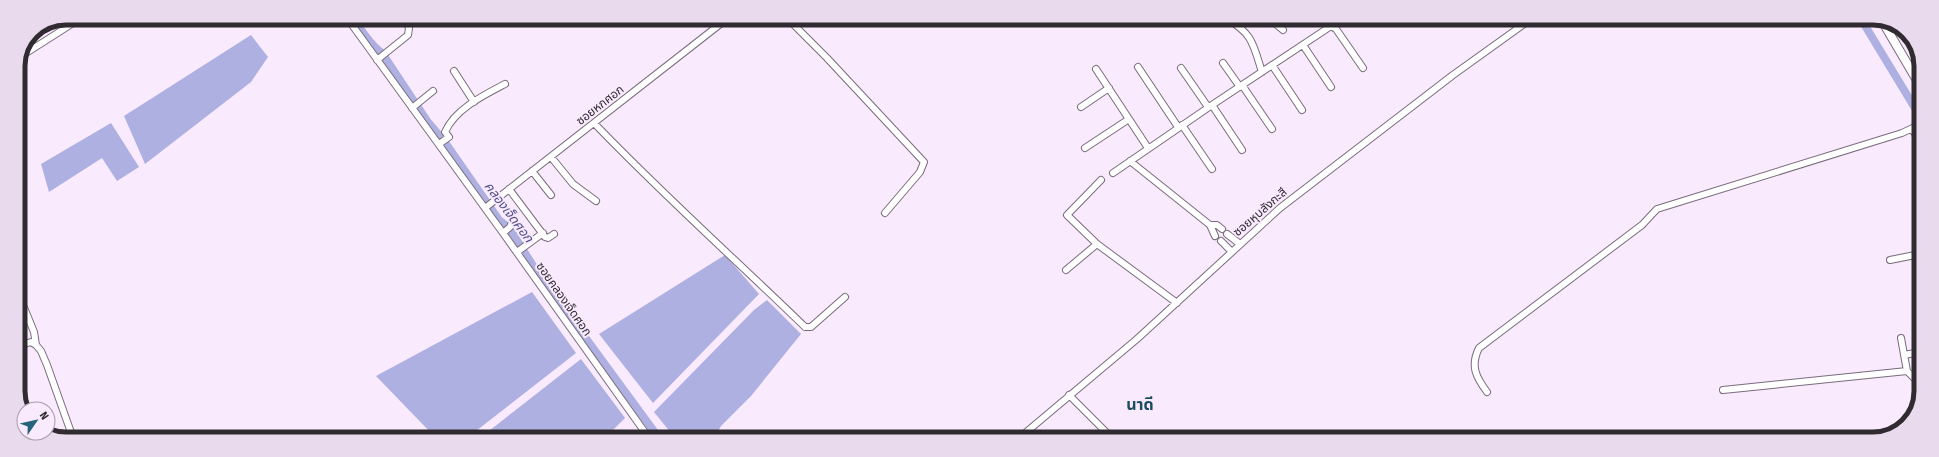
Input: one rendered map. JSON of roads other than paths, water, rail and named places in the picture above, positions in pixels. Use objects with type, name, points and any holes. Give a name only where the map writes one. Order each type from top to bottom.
[{"type":"street","points":[[28,51],[70,25]]},
{"type":"street","name":"ซอยคลองเจ็ดศอก","points":[[352,25],[485,208],[508,228],[519,251],[645,432]]},
{"type":"street","points":[[378,59],[408,35],[407,25]]},
{"type":"street","name":"ซอยหกศอก","points":[[485,208],[511,191],[553,159],[594,123],[719,25]]},
{"type":"street","points":[[794,25],[827,58],[924,162],[920,172],[885,213]]},
{"type":"street","points":[[1237,25],[1250,37],[1262,72]]},
{"type":"street","points":[[1277,25],[1283,30]]},
{"type":"street","name":"ซอยหุบสังกะสี","points":[[1026,432],[1071,396],[1177,303],[1240,244],[1307,187],[1453,75],[1523,25]]},
{"type":"street","points":[[1112,174],[1180,126],[1328,28],[1333,26],[1363,68]]},
{"type":"street","points":[[1886,27],[1914,75]]},
{"type":"street","points":[[1303,45],[1331,87]]},
{"type":"street","points":[[1223,63],[1272,130]]},
{"type":"street","points":[[1272,65],[1302,110]]},
{"type":"street","points":[[1138,68],[1212,169]]},
{"type":"street","points":[[1181,68],[1242,150]]},
{"type":"street","points":[[1096,69],[1148,148]]},
{"type":"street","points":[[454,71],[474,102]]},
{"type":"street","points":[[440,144],[449,137],[445,132],[448,126],[474,102],[505,84]]},
{"type":"street","points":[[1081,108],[1109,88]]},
{"type":"street","points":[[412,108],[433,91]]},
{"type":"street","points":[[1085,148],[1129,119]]},
{"type":"street","points":[[594,123],[661,191],[734,257],[805,327],[811,326],[845,297]]},
{"type":"street","points":[[1487,392],[1476,374],[1474,358],[1479,348],[1642,225],[1657,209],[1914,128]]},
{"type":"street","points":[[553,159],[573,184],[596,202]]},
{"type":"street","points":[[1130,161],[1210,225],[1215,236]]},
{"type":"street","points":[[533,174],[551,195]]},
{"type":"street","points":[[1101,180],[1067,215],[1097,244],[1177,303]]},
{"type":"street","points":[[511,191],[542,233],[548,238],[554,234]]},
{"type":"street","points":[[1210,225],[1217,225],[1222,229]]},
{"type":"street","points":[[519,251],[542,233]]},
{"type":"street","points":[[1228,234],[1240,244]]},
{"type":"street","points":[[1221,242],[1232,252]]},
{"type":"street","points":[[1066,270],[1097,244]]},
{"type":"street","points":[[1890,260],[1914,256]]},
{"type":"street","points":[[25,310],[34,332],[36,345]]},
{"type":"street","points":[[1901,338],[1907,371],[1914,378]]},
{"type":"street","points":[[25,344],[31,342],[41,351],[71,432]]},
{"type":"street","points":[[1904,354],[1914,353]]},
{"type":"street","points":[[1722,390],[1907,371]]},
{"type":"street","points":[[1071,396],[1106,432]]},
{"type":"water","points":[[251,35],[268,57],[251,82],[145,164],[124,116]]},
{"type":"water","points":[[111,123],[139,167],[117,181],[102,158],[49,192],[41,164]]},
{"type":"water","points":[[725,255],[759,294],[653,403],[599,334]]},
{"type":"water","points":[[532,292],[576,353],[475,432],[430,432],[376,376]]},
{"type":"water","points":[[767,300],[801,334],[751,396],[721,426],[718,432],[670,432],[654,412],[754,310]]},
{"type":"water","points":[[581,359],[625,418],[611,432],[488,432]]},
{"type":"waterway","name":"คลองเจ็ดศอก","points":[[359,25],[375,47],[382,53],[427,121],[444,141],[499,220],[509,228],[535,269],[655,432]]},
{"type":"waterway","points":[[1865,25],[1914,106]]},
{"type":"district","name":"นาดี","points":[[1140,404]]}]
